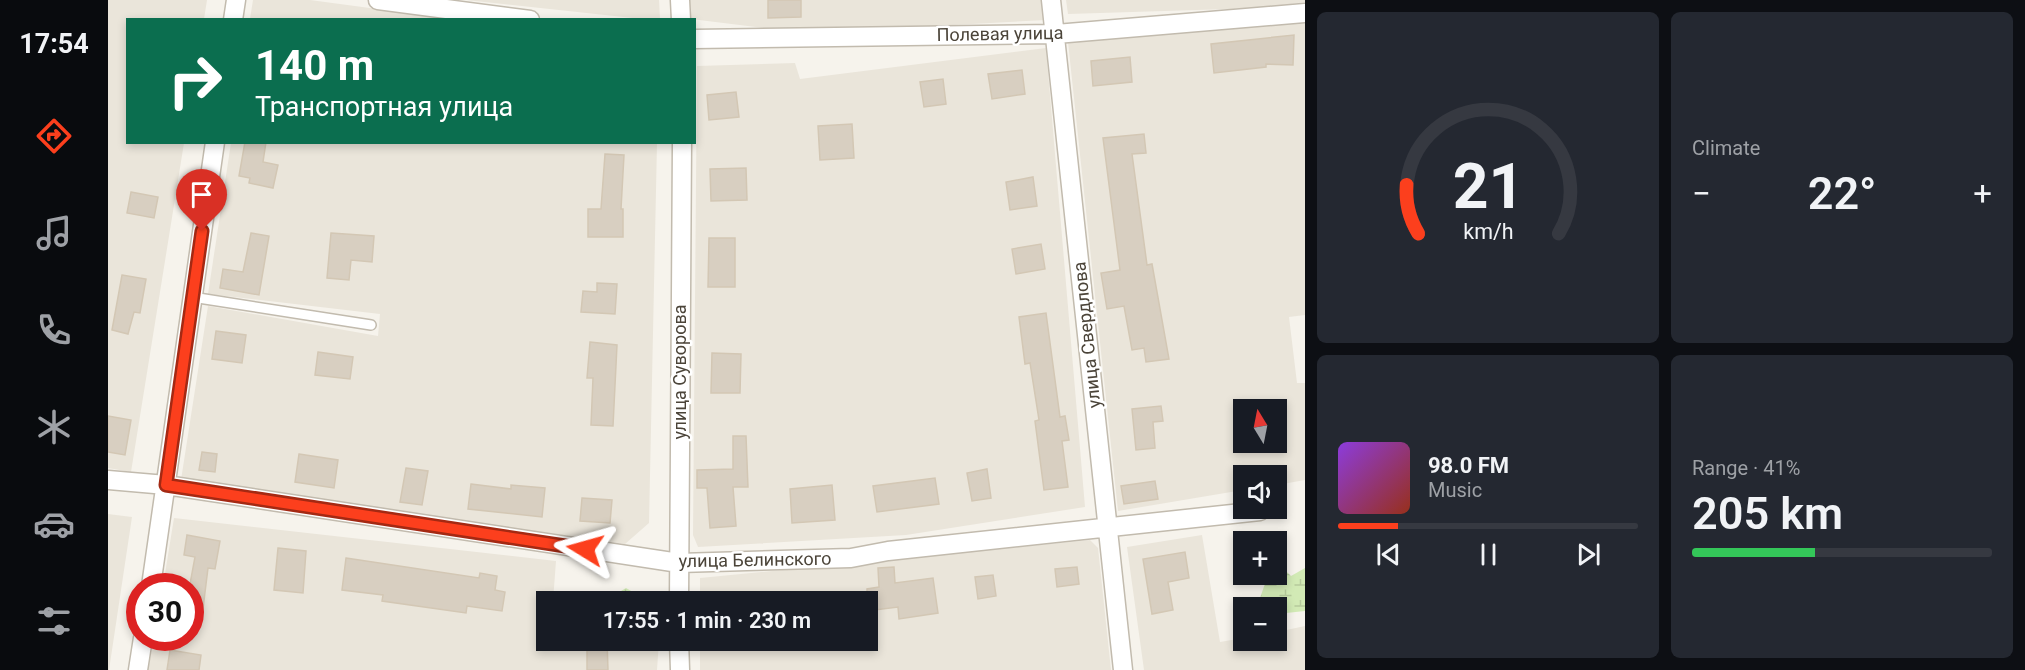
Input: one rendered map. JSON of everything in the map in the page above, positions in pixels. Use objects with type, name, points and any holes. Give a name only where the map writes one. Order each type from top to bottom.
[{"type":"street","points":[[233,18],[236,0]]},
{"type":"street","points":[[378,0],[515,18]]},
{"type":"street","points":[[680,0],[681,18]]},
{"type":"street","name":"улица Свердлова","points":[[1051,0],[1123,670]]},
{"type":"street","name":"Полевая улица","points":[[696,39],[1056,34],[1305,13]]},
{"type":"street","points":[[153,573],[215,144]]},
{"type":"street","name":"улица Суворова","points":[[679,591],[682,144]]},
{"type":"street","name":"улица Белинского","points":[[108,480],[166,485],[679,563],[851,558],[888,551],[1233,514]]},
{"type":"street","points":[[138,670],[141,651]]},
{"type":"street","points":[[679,651],[680,670]]},
{"type":"lane","points":[[192,297],[371,325]]},
{"type":"shaded area","points":[[108,0],[207,0],[204,18],[126,18],[126,144],[184,144],[131,472],[108,468]]},
{"type":"shaded area","points":[[253,0],[310,0],[445,18],[250,18]]},
{"type":"shaded area","points":[[466,0],[659,0],[660,18],[633,18]]},
{"type":"shaded area","points":[[690,0],[1043,0],[1046,20],[804,33],[691,18]]},
{"type":"shaded area","points":[[1066,0],[1305,0],[1305,2],[1261,8],[1068,14]]},
{"type":"shaded area","points":[[1305,23],[1305,315],[1289,317],[1297,383],[1305,383],[1305,480],[1287,483],[1287,465],[1233,465],[1233,492],[1118,511],[1068,42]]},
{"type":"shaded area","points":[[1046,48],[1085,507],[906,535],[698,547],[693,535],[697,66],[795,63],[800,79]]},
{"type":"shaded area","points":[[231,144],[657,144],[649,523],[625,544],[181,480],[208,306],[378,336],[380,314],[208,294]]},
{"type":"shaded area","points":[[108,514],[132,517],[109,670],[108,670]]},
{"type":"shaded area","points":[[174,518],[556,561],[554,591],[536,591],[536,651],[658,651],[657,670],[148,670],[152,651],[204,651],[204,573],[165,573]]},
{"type":"shaded area","points":[[1202,535],[1220,642],[1233,640],[1233,651],[1287,651],[1287,630],[1305,626],[1305,670],[1144,670],[1127,547]]},
{"type":"shaded area","points":[[1090,540],[1098,548],[1111,670],[700,670],[700,651],[878,651],[878,591],[700,591],[700,578]]},
{"type":"green space","points":[[1305,568],[1305,611],[1287,613],[1287,597],[1260,597],[1265,585],[1287,585],[1287,572],[1291,576]]},
{"type":"building","points":[[768,0],[801,0],[801,17],[768,18]]},
{"type":"building","points":[[1294,35],[1293,65],[1266,64],[1266,67],[1214,73],[1211,44]]},
{"type":"building","points":[[1130,57],[1132,82],[1093,86],[1091,61]]},
{"type":"building","points":[[1022,70],[1025,94],[992,99],[988,74]]},
{"type":"building","points":[[943,79],[946,104],[924,107],[920,82]]},
{"type":"building","points":[[736,92],[739,117],[709,120],[707,95]]},
{"type":"building","points":[[852,124],[854,158],[820,160],[818,126]]},
{"type":"building","points":[[1144,134],[1146,153],[1132,154],[1147,265],[1152,264],[1169,359],[1146,362],[1144,348],[1132,350],[1124,306],[1107,309],[1101,273],[1120,270],[1103,138]]},
{"type":"building","points":[[245,144],[266,144],[263,162],[278,165],[273,188],[249,183],[250,178],[239,176]]},
{"type":"building","points":[[605,154],[624,155],[621,209],[623,209],[623,237],[588,237],[588,209],[601,209]]},
{"type":"building","points":[[746,168],[747,200],[711,201],[710,169]]},
{"type":"building","points":[[1033,177],[1037,206],[1010,210],[1006,182]]},
{"type":"building","points":[[131,192],[158,197],[154,218],[127,213]]},
{"type":"building","points":[[251,233],[269,236],[259,295],[220,288],[223,269],[243,272]]},
{"type":"building","points":[[331,233],[374,236],[372,262],[351,260],[349,280],[327,278]]},
{"type":"building","points":[[709,238],[735,238],[735,287],[708,287]]},
{"type":"building","points":[[1041,244],[1045,269],[1016,274],[1012,249]]},
{"type":"building","points":[[122,275],[146,279],[140,313],[134,312],[128,334],[112,330]]},
{"type":"building","points":[[597,283],[617,284],[615,314],[581,312],[583,291],[597,292]]},
{"type":"building","points":[[1046,313],[1060,417],[1065,416],[1069,440],[1062,441],[1068,487],[1044,490],[1035,421],[1039,420],[1030,363],[1025,364],[1019,317]]},
{"type":"building","points":[[216,331],[246,335],[242,363],[212,359]]},
{"type":"building","points":[[590,342],[617,345],[613,426],[591,425],[593,378],[587,378]]},
{"type":"building","points":[[318,352],[353,357],[350,379],[315,375]]},
{"type":"building","points":[[712,353],[741,354],[740,393],[711,393]]},
{"type":"building","points":[[1161,406],[1163,421],[1153,422],[1155,448],[1136,450],[1132,409]]},
{"type":"building","points":[[108,416],[131,420],[125,455],[108,452]]},
{"type":"building","points":[[733,436],[746,436],[748,487],[733,487],[736,526],[710,528],[707,488],[697,488],[697,470],[733,469]]},
{"type":"building","points":[[202,452],[217,454],[215,472],[199,470]]},
{"type":"building","points":[[299,454],[338,460],[334,488],[295,482]]},
{"type":"building","points":[[406,468],[428,471],[422,505],[400,502]]},
{"type":"building","points":[[987,469],[991,498],[972,501],[967,473]]},
{"type":"building","points":[[935,478],[939,504],[877,512],[873,486]]},
{"type":"building","points":[[1155,481],[1158,499],[1124,504],[1121,486]]},
{"type":"building","points":[[471,484],[511,489],[511,485],[545,488],[542,517],[468,509]]},
{"type":"building","points":[[832,485],[835,520],[792,523],[790,489]]},
{"type":"building","points":[[582,498],[612,500],[610,523],[580,521]]},
{"type":"building","points":[[187,535],[220,541],[215,569],[208,568],[204,601],[204,573],[192,573],[195,557],[184,555]]},
{"type":"building","points":[[278,548],[306,551],[303,593],[274,590]]},
{"type":"building","points":[[1185,552],[1189,578],[1168,582],[1173,610],[1152,614],[1143,559]]},
{"type":"building","points":[[346,558],[479,578],[480,573],[497,576],[495,590],[505,592],[502,611],[467,606],[466,613],[382,601],[383,595],[342,590]]},
{"type":"building","points":[[894,567],[895,583],[933,578],[938,613],[899,619],[898,607],[878,610],[878,591],[867,591],[867,589],[879,587],[878,568]]},
{"type":"building","points":[[1077,567],[1079,584],[1057,587],[1055,569]]},
{"type":"building","points":[[993,575],[996,596],[978,599],[975,577]]},
{"type":"building","points":[[170,651],[201,655],[199,670],[167,670]]},
{"type":"building","points":[[587,651],[607,651],[608,670],[587,670]]},
{"type":"route","points":[[202,231],[166,485],[585,549]]}]
